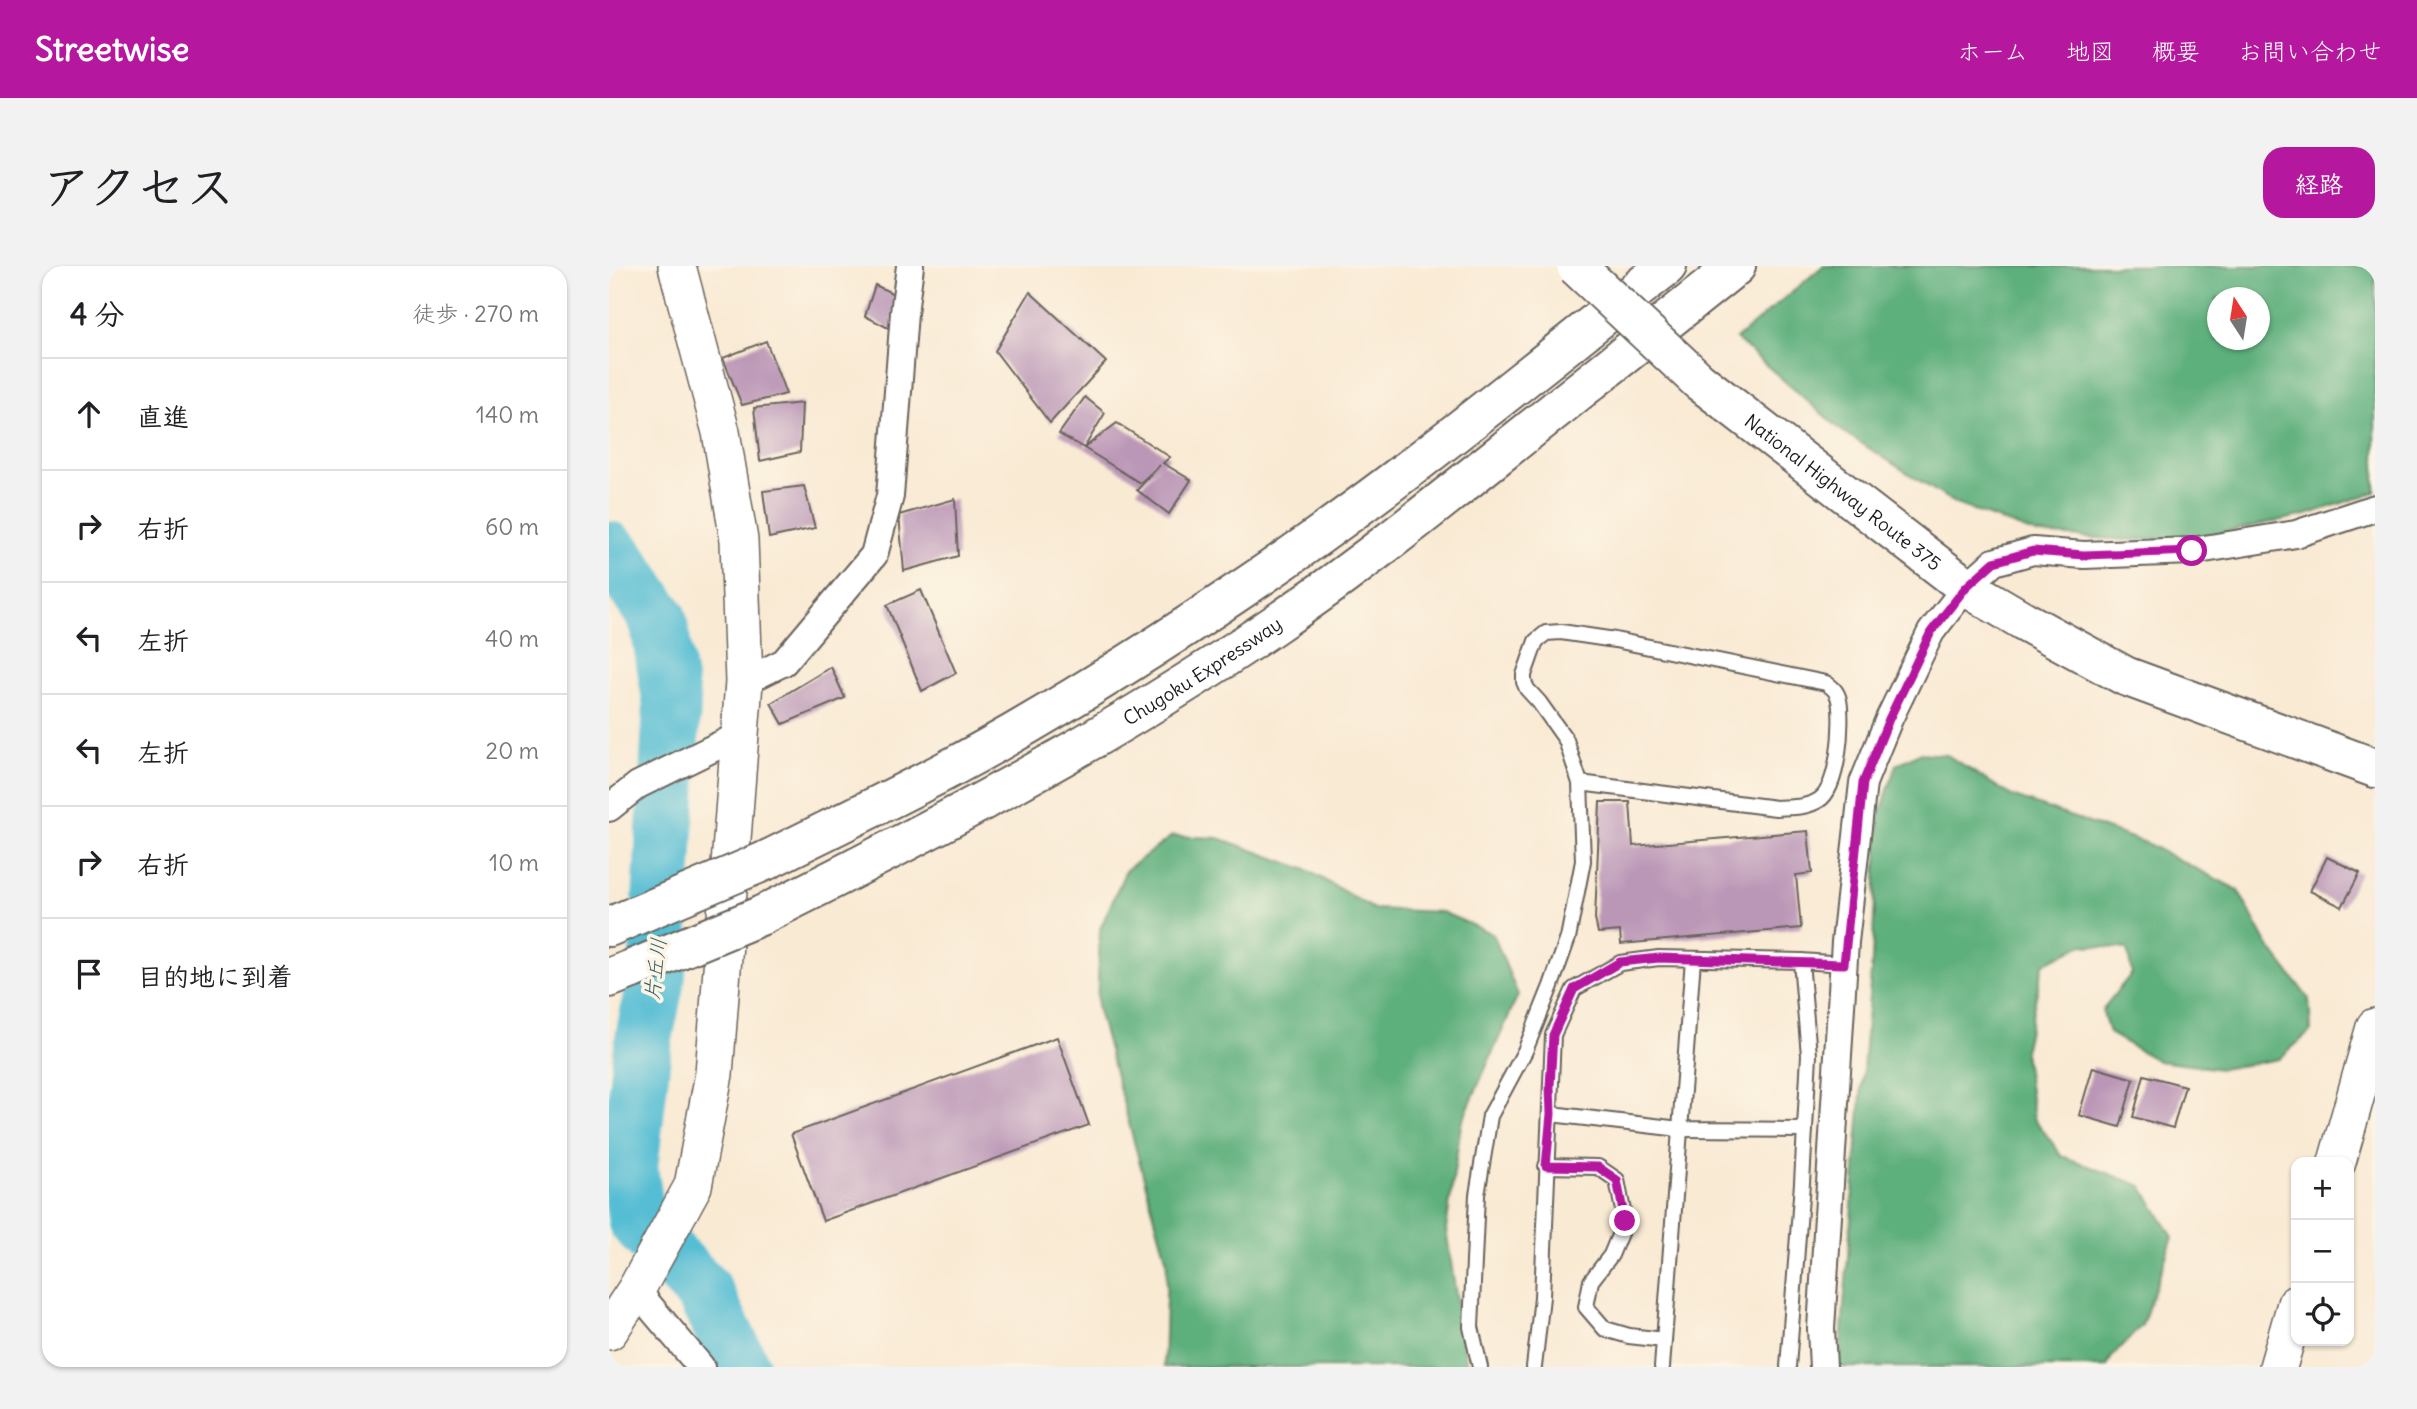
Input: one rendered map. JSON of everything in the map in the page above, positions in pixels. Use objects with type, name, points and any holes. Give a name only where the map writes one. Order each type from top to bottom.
[{"type":"highway","name":"National Highway Route 375","points":[[1576,266],[1699,381],[1966,587],[2125,676],[2375,768]]},
{"type":"highway","points":[[623,921],[765,861],[945,771],[1134,659],[1252,582],[1368,500],[1667,266]]},
{"type":"highway","name":"Chugoku Expressway","points":[[620,973],[759,916],[937,827],[1051,765],[1160,699],[1274,625],[1396,537],[1736,266]]},
{"type":"street","points":[[609,1331],[636,1290],[693,1186],[714,1074],[744,682],[739,540],[721,432],[677,266]]},
{"type":"street","points":[[744,682],[784,662],[874,555],[890,496],[910,266]]},
{"type":"street","points":[[1823,1367],[1821,1329],[1844,964],[1863,783],[1889,719],[1931,632],[1966,587],[1994,562],[2033,551],[2084,555],[2192,551],[2296,534],[2375,508]]},
{"type":"street","points":[[609,808],[638,785],[740,735]]},
{"type":"street","points":[[2338,1157],[2375,1027]]},
{"type":"street","points":[[636,1290],[701,1367]]},
{"type":"street","points":[[2279,1367],[2291,1323]]},
{"type":"lane","points":[[1480,1367],[1471,1327],[1471,1314],[1477,1195],[1490,1116],[1525,1051],[1568,938],[1583,860],[1580,783],[1566,740],[1524,682],[1536,641],[1546,633],[1560,632],[1719,660],[1826,683],[1835,690],[1839,701],[1838,752],[1829,790],[1820,800],[1802,807],[1776,808],[1580,783]]},
{"type":"lane","points":[[1534,1367],[1542,1297],[1553,1035],[1574,989],[1620,962],[1659,958],[1844,964]]},
{"type":"lane","points":[[1662,1367],[1693,959]]},
{"type":"lane","points":[[1788,1367],[1809,1055],[1801,961]]},
{"type":"lane","points":[[1551,1114],[1680,1129],[1805,1130]]},
{"type":"lane","points":[[1546,1166],[1598,1167],[1617,1180],[1625,1221],[1611,1255],[1591,1281],[1586,1307],[1605,1329],[1629,1336],[1664,1340]]},
{"type":"green space","points":[[1823,266],[2375,266],[2375,492],[2306,515],[2197,538],[2126,540],[2037,534],[1956,504],[1842,431],[1736,339]]},
{"type":"green space","points":[[1919,753],[1947,755],[2012,796],[2146,843],[2238,890],[2267,944],[2309,999],[2311,1031],[2279,1059],[2221,1069],[2158,1061],[2109,1033],[2102,1010],[2132,973],[2127,949],[2082,945],[2043,964],[2024,1052],[2034,1118],[2062,1156],[2142,1186],[2173,1237],[2142,1325],[2111,1358],[2107,1367],[1839,1367],[1872,959],[1879,818],[1896,765]]},
{"type":"green space","points":[[1172,836],[1219,838],[1307,870],[1374,909],[1442,912],[1493,934],[1518,995],[1461,1124],[1446,1229],[1467,1367],[1164,1367],[1167,1262],[1097,1007],[1100,929],[1126,870]]},
{"type":"building","points":[[875,285],[896,295],[892,330],[865,316]]},
{"type":"building","points":[[1030,292],[1106,362],[1050,423],[995,351]]},
{"type":"building","points":[[766,341],[786,394],[742,405],[723,358]]},
{"type":"building","points":[[1085,397],[1105,413],[1084,448],[1059,434]]},
{"type":"building","points":[[802,403],[800,452],[760,461],[754,408]]},
{"type":"building","points":[[1117,423],[1170,457],[1163,463],[1191,480],[1169,514],[1137,490],[1160,465],[1140,483],[1084,448]]},
{"type":"building","points":[[804,486],[815,528],[769,538],[763,491]]},
{"type":"building","points":[[955,499],[958,556],[904,571],[899,515]]},
{"type":"building","points":[[921,590],[956,673],[922,691],[887,605]]},
{"type":"building","points":[[831,667],[845,698],[783,724],[771,703]]},
{"type":"building","points":[[1600,802],[1630,802],[1633,846],[1808,831],[1812,873],[1796,875],[1801,928],[1621,944],[1620,931],[1598,933],[1595,919]]},
{"type":"building","points":[[2327,857],[2360,873],[2342,907],[2310,891]]},
{"type":"building","points":[[1057,1037],[1089,1125],[823,1221],[791,1134]]},
{"type":"building","points":[[2093,1067],[2134,1079],[2120,1127],[2079,1115]]},
{"type":"building","points":[[2144,1075],[2185,1086],[2173,1128],[2133,1117]]},
{"type":"waterway","name":"片丘川","points":[[609,550],[658,619],[672,705],[657,974],[644,1038],[629,1168],[637,1221],[704,1292],[741,1367]]},
{"type":"route","points":[[1625,1221],[1617,1180],[1598,1167],[1546,1166],[1551,1114],[1553,1035],[1574,989],[1620,962],[1659,958],[1844,964],[1863,783],[1889,719],[1931,632],[1966,587],[1994,562],[2033,551],[2084,555],[2192,551]]}]
